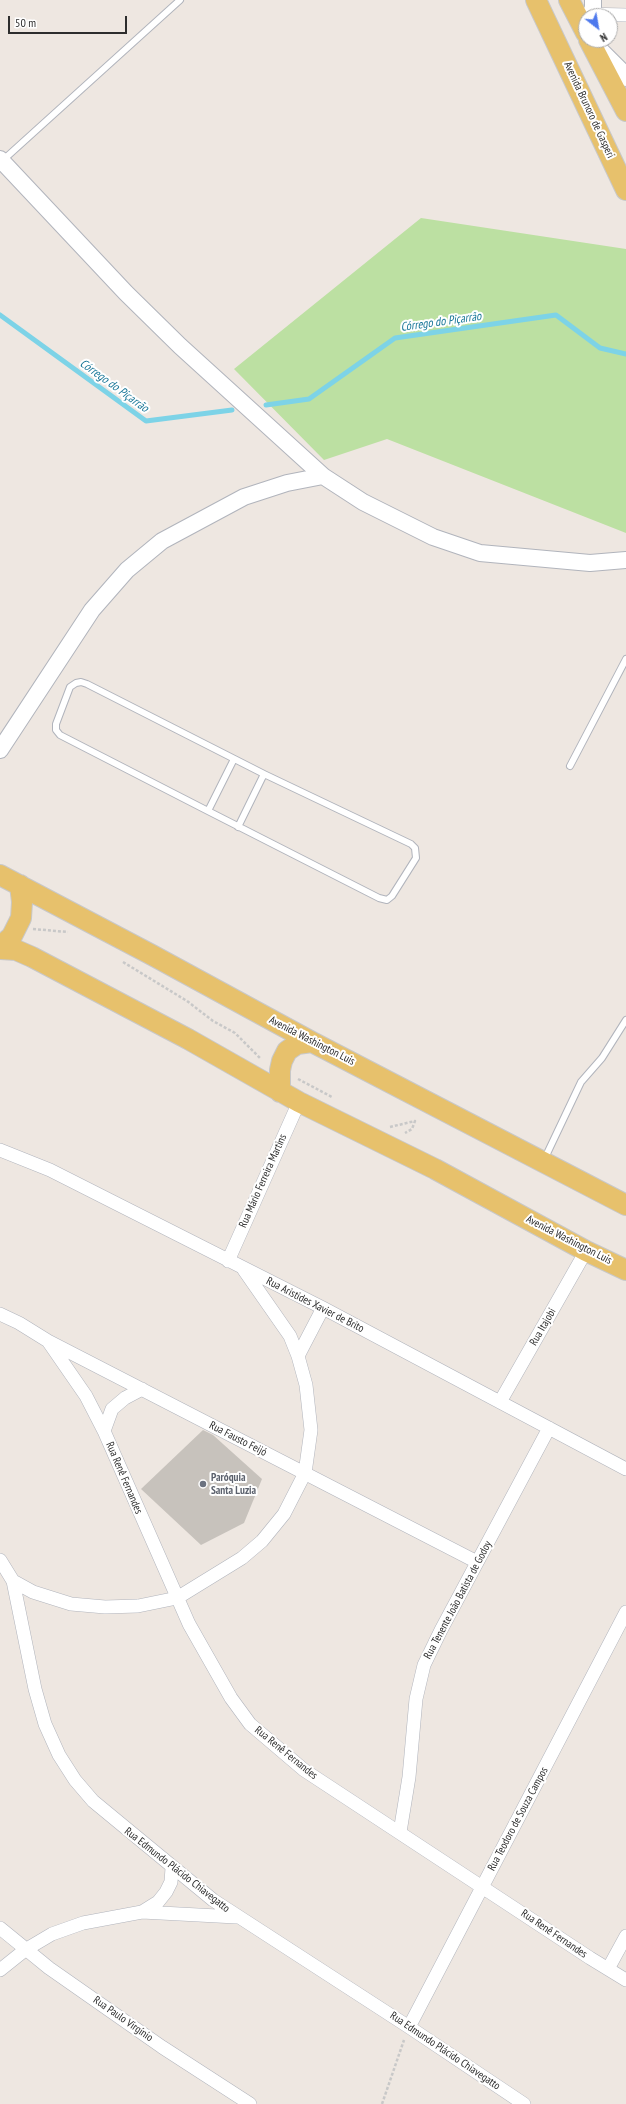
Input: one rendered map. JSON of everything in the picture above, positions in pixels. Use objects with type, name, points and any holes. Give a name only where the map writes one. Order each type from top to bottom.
[{"type":"main road","name":"Avenida Brunoro de Gasperi","points":[[536,0],[620,166],[626,190]]},
{"type":"main road","points":[[593,48],[626,111]]},
{"type":"main road","points":[[598,48],[626,77]]},
{"type":"main road","name":"Avenida Washington Luis","points":[[0,875],[152,954],[312,1042],[544,1161],[626,1205]]},
{"type":"main road","points":[[0,948],[12,936],[20,921],[22,902],[20,885]]},
{"type":"main road","name":"Avenida Washington Luis","points":[[0,948],[16,950],[32,957],[188,1039],[280,1092],[435,1169],[586,1251],[626,1270]]},
{"type":"main road","points":[[280,1092],[280,1070],[286,1052],[297,1044],[312,1042]]},
{"type":"street","points":[[583,7],[626,15]]},
{"type":"street","points":[[1,160],[132,298],[180,346],[323,476],[363,502],[433,537],[480,553],[590,563],[626,560]]},
{"type":"street","points":[[0,750],[92,610],[127,570],[162,541],[244,498],[287,483],[323,476]]},
{"type":"street","points":[[0,736],[21,718]]},
{"type":"street","name":"Rua Mário Ferreira Martins","points":[[228,1261],[299,1102]]},
{"type":"street","name":"Rua Aristides Xavier de Brito","points":[[0,1150],[50,1170],[323,1308],[626,1469]]},
{"type":"street","name":"Rua Itajobi","points":[[500,1402],[586,1251]]},
{"type":"street","points":[[13,1581],[34,1592],[71,1604],[105,1607],[138,1606],[177,1598],[242,1558],[262,1541],[284,1514],[305,1473],[311,1430],[306,1385],[298,1356],[290,1336],[242,1267]]},
{"type":"street","points":[[298,1356],[323,1308]]},
{"type":"street","name":"Rua Fausto Feijó","points":[[0,1314],[142,1390],[478,1562]]},
{"type":"street","name":"Rua Renê Fernandes","points":[[48,1341],[86,1396],[104,1431],[177,1598],[212,1666],[231,1698],[250,1724],[304,1770],[626,1980]]},
{"type":"street","points":[[104,1431],[112,1409],[125,1398],[142,1390]]},
{"type":"street","name":"Rua Tenente João Batista de Godoy","points":[[400,1832],[409,1777],[416,1699],[424,1665],[440,1630],[478,1562],[548,1428]]},
{"type":"street","name":"Rua Edmundo Plácido Chiavegatto","points":[[0,1560],[13,1581],[35,1689],[45,1724],[59,1755],[75,1780],[93,1802],[213,1900],[409,2027],[524,2104]]},
{"type":"street","name":"Rua Teodoro de Souza Campos","points":[[409,2027],[626,1612]]},
{"type":"street","points":[[142,1912],[158,1902],[166,1892],[171,1882],[172,1868]]},
{"type":"street","points":[[0,1970],[25,1950],[52,1934],[82,1923],[142,1912],[238,1917]]},
{"type":"street","name":"Rua Paulo Virgínio","points":[[0,1928],[25,1950],[162,2047],[250,2104]]},
{"type":"street","points":[[608,1969],[626,1936]]},
{"type":"lane","points":[[1,160],[180,0]]},
{"type":"lane","points":[[570,766],[626,659]]},
{"type":"lane","points":[[81,682],[264,774],[411,844],[415,848],[416,858],[392,896],[387,900],[379,898],[238,827],[60,735],[56,730],[56,724],[70,687],[81,682]]},
{"type":"lane","points":[[208,811],[234,758]]},
{"type":"lane","points":[[238,827],[264,774]]},
{"type":"lane","points":[[544,1161],[581,1082],[602,1058],[626,1020]]},
{"type":"path","points":[[20,921],[36,931],[74,932]]},
{"type":"path","points":[[120,960],[187,1001],[213,1021],[235,1033],[266,1065],[280,1070],[335,1098]]},
{"type":"path","points":[[390,1127],[415,1121],[412,1129],[407,1133],[402,1132]]},
{"type":"path","points":[[383,1123],[394,1129]]},
{"type":"path","points":[[382,2104],[409,2027]]},
{"type":"green space","points":[[421,218],[626,249],[626,533],[387,439],[324,460],[234,369]]},
{"type":"building","name":"Paróquia Santa Luzia","points":[[203,1430],[213,1435],[262,1479],[244,1523],[201,1545],[141,1489]]},
{"type":"waterway","name":"Córrego do Piçarrão","points":[[0,315],[146,421],[232,410]]},
{"type":"waterway","name":"Córrego do Piçarrão","points":[[266,405],[309,399],[395,338],[556,315],[600,348],[626,354]]},
{"type":"place","name":"Paróquia Santa Luzia","points":[[203,1484]]}]
